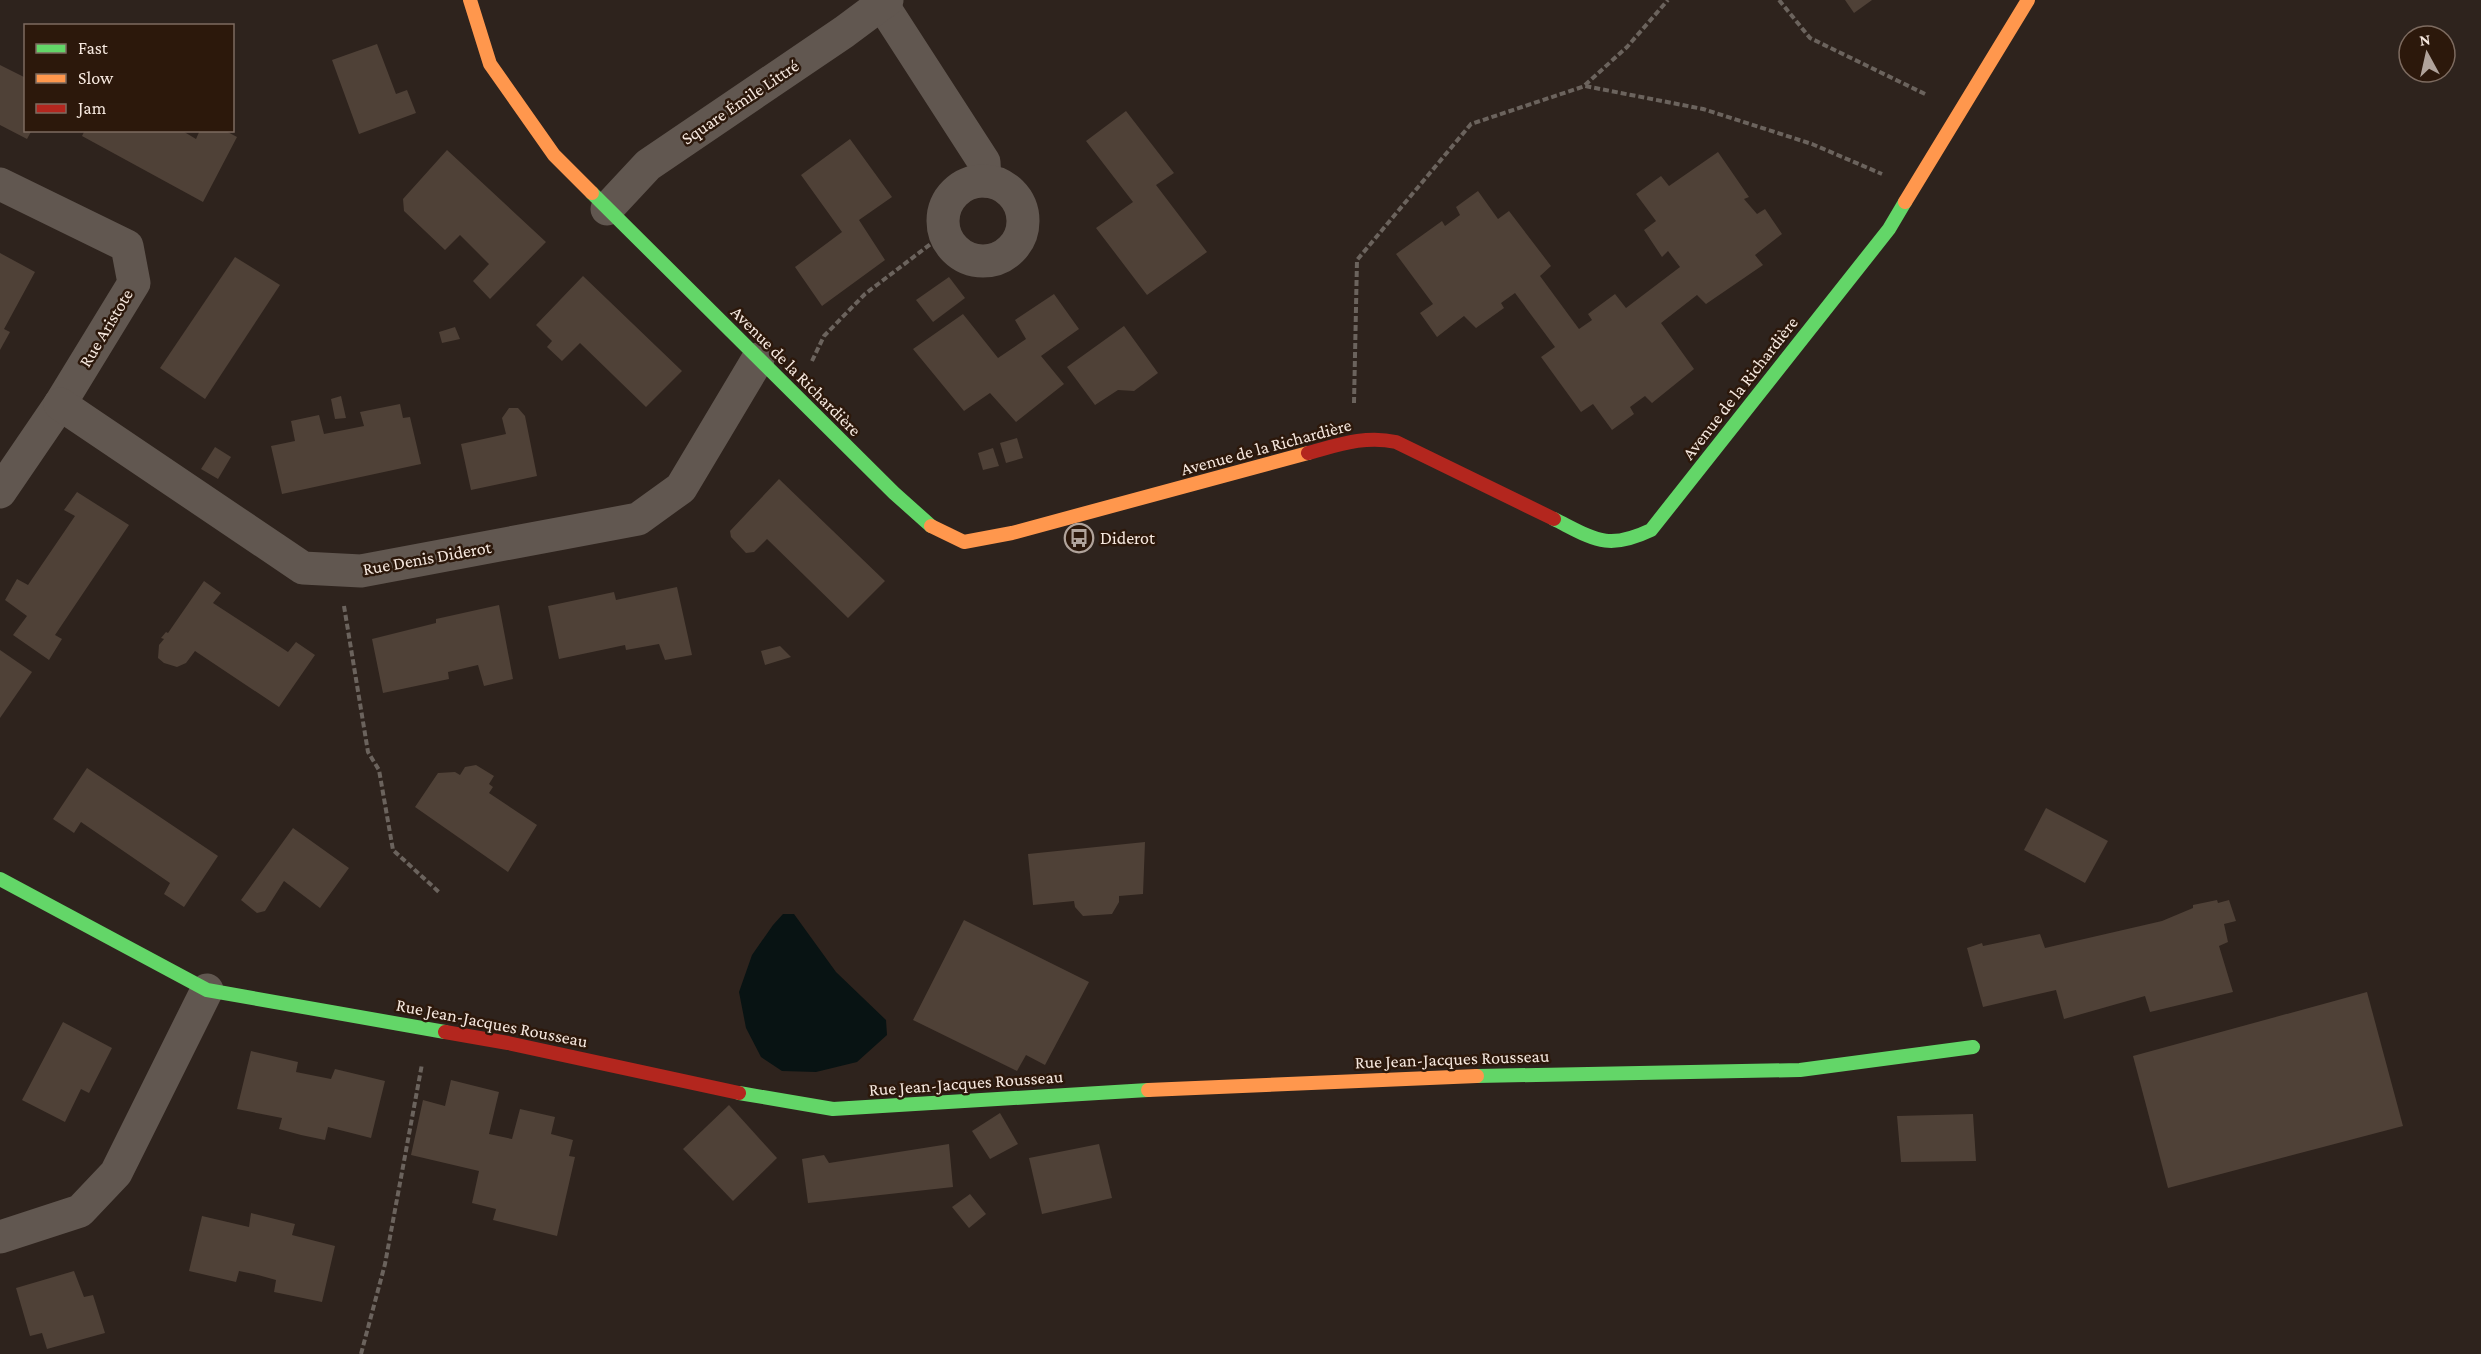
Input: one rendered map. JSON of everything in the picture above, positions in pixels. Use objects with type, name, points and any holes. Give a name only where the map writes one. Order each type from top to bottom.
[{"type":"street","name":"Avenue de la Richardière","points":[[470,0],[490,64],[554,155],[606,210],[894,494],[930,525],[964,542],[1056,522],[1354,440],[1379,438],[1396,442],[1599,542],[1630,540],[1652,530],[1889,229],[2028,0]]},
{"type":"street","name":"Square Émile Littré","points":[[606,210],[648,165],[885,2],[984,162],[985,181]]},
{"type":"street","points":[[985,181],[998,184],[1009,191],[1018,202],[1022,214],[1022,228],[1017,240],[1009,251],[998,258],[984,261],[960,254],[951,245],[945,233],[944,214],[951,197],[960,188],[985,181]]},
{"type":"street","name":"Rue Aristote","points":[[0,184],[127,246],[134,283],[60,404],[0,492]]},
{"type":"street","name":"Rue Denis Diderot","points":[[60,404],[303,568],[361,571],[638,519],[681,488],[758,359]]},
{"type":"street","name":"Rue Jean-Jacques Rousseau","points":[[0,879],[207,990],[508,1042],[713,1088],[833,1109],[1132,1091],[1550,1073],[1800,1070],[1972,1047]]},
{"type":"street","points":[[0,1237],[80,1211],[116,1173],[207,990]]},
{"type":"path","points":[[1354,440],[1357,260],[1471,124],[1585,86],[1628,47],[1668,0]]},
{"type":"path","points":[[1779,0],[1810,38],[1960,111]]},
{"type":"path","points":[[1585,86],[1704,109],[1812,144],[1915,188]]},
{"type":"path","points":[[790,391],[809,367],[824,336],[865,294],[945,233]]},
{"type":"path","points":[[340,569],[343,605],[368,752],[380,770],[393,850],[440,893]]},
{"type":"path","points":[[361,1354],[385,1264],[429,1028]]},
{"type":"shaded area","points":[[783,914],[794,914],[836,972],[886,1020],[887,1035],[857,1062],[816,1072],[782,1071],[761,1057],[746,1028],[739,992],[752,955]]},
{"type":"building","points":[[1845,0],[1872,0],[1854,13]]},
{"type":"building","points":[[377,44],[396,94],[407,90],[416,113],[359,134],[332,60]]},
{"type":"building","points":[[0,65],[24,77],[24,132],[31,132],[27,139],[0,125]]},
{"type":"building","points":[[1126,111],[1174,173],[1156,185],[1207,252],[1147,295],[1096,228],[1133,202],[1086,141]]},
{"type":"building","points":[[84,132],[184,132],[196,139],[199,132],[228,132],[237,137],[203,202],[82,136]]},
{"type":"building","points":[[850,139],[892,197],[859,220],[885,260],[822,306],[795,267],[842,232],[801,175]]},
{"type":"building","points":[[447,150],[546,242],[490,299],[473,281],[489,264],[460,235],[445,250],[404,211],[403,199]]},
{"type":"building","points":[[1718,152],[1749,197],[1744,199],[1757,214],[1765,209],[1782,234],[1755,255],[1763,265],[1706,304],[1697,295],[1661,323],[1694,369],[1652,403],[1645,396],[1630,407],[1634,414],[1612,430],[1593,404],[1581,412],[1541,357],[1555,347],[1515,293],[1501,303],[1504,308],[1476,328],[1464,316],[1437,337],[1420,313],[1433,304],[1396,254],[1442,221],[1445,226],[1460,215],[1456,207],[1478,191],[1498,219],[1509,211],[1551,266],[1540,276],[1579,329],[1592,320],[1588,314],[1615,294],[1626,308],[1680,267],[1668,251],[1662,257],[1644,230],[1656,221],[1636,194],[1661,176],[1669,186]]},
{"type":"building","points":[[0,253],[35,272],[4,329],[10,332],[0,350]]},
{"type":"building","points":[[235,257],[280,285],[205,399],[160,368]]},
{"type":"building","points":[[583,276],[682,371],[646,407],[580,343],[562,361],[547,347],[552,341],[536,325]]},
{"type":"building","points":[[949,277],[965,298],[933,322],[916,300]]},
{"type":"building","points":[[1054,294],[1079,329],[1041,356],[1064,384],[1016,422],[990,393],[964,411],[913,349],[963,314],[998,358],[1026,339],[1015,320]]},
{"type":"building","points":[[1124,326],[1158,373],[1134,391],[1118,390],[1095,405],[1067,367]]},
{"type":"building","points":[[455,327],[460,339],[442,343],[439,332]]},
{"type":"building","points":[[341,396],[346,418],[335,419],[331,399]]},
{"type":"building","points":[[400,404],[403,418],[410,417],[421,464],[282,494],[271,446],[295,441],[291,421],[319,415],[324,434],[364,426],[360,412]]},
{"type":"building","points":[[509,408],[518,408],[525,416],[537,476],[471,490],[461,444],[506,434],[502,418]]},
{"type":"building","points":[[1017,438],[1023,458],[1006,463],[1000,443]]},
{"type":"building","points":[[215,447],[231,457],[218,479],[201,469]]},
{"type":"building","points":[[993,448],[999,466],[983,470],[978,453]]},
{"type":"building","points":[[779,479],[885,581],[848,618],[767,539],[754,552],[746,553],[731,537],[730,531]]},
{"type":"building","points":[[77,492],[129,525],[55,635],[62,639],[49,660],[13,635],[27,616],[5,600],[17,579],[28,585],[75,516],[64,510]]},
{"type":"building","points":[[204,581],[221,593],[213,603],[288,652],[296,642],[315,655],[279,707],[195,651],[186,663],[177,667],[164,663],[158,658],[159,645],[164,639],[161,638],[166,632],[168,633]]},
{"type":"building","points":[[677,587],[692,655],[665,660],[659,644],[626,650],[625,645],[559,659],[548,606],[614,592],[616,600]]},
{"type":"building","points":[[499,605],[513,679],[484,686],[478,665],[448,672],[449,679],[383,693],[372,639],[436,623],[436,619]]},
{"type":"building","points":[[780,646],[791,657],[765,665],[761,651]]},
{"type":"building","points":[[0,650],[32,672],[0,718]]},
{"type":"building","points":[[476,765],[494,776],[489,784],[493,787],[489,793],[537,825],[508,872],[415,807],[438,773],[455,772],[460,775],[465,767]]},
{"type":"building","points":[[87,768],[218,856],[184,907],[164,894],[170,883],[81,822],[74,833],[53,819]]},
{"type":"building","points":[[2046,808],[2108,841],[2085,883],[2024,850]]},
{"type":"building","points":[[293,828],[349,868],[320,908],[284,881],[265,911],[257,913],[241,900]]},
{"type":"building","points":[[1145,842],[1143,894],[1119,896],[1119,902],[1112,914],[1083,916],[1075,907],[1074,901],[1033,905],[1028,854]]},
{"type":"building","points":[[2217,900],[2218,903],[2229,900],[2236,921],[2224,924],[2228,942],[2219,946],[2233,992],[2150,1012],[2145,996],[2064,1019],[2056,990],[1983,1007],[1967,948],[1982,943],[1983,946],[2040,934],[2045,948],[2162,921],[2193,908],[2193,905]]},
{"type":"building","points":[[964,920],[1089,982],[1045,1065],[1026,1055],[1017,1071],[913,1020]]},
{"type":"building","points":[[2367,992],[2403,1126],[2168,1188],[2133,1056]]},
{"type":"building","points":[[63,1022],[112,1048],[89,1093],[81,1089],[65,1122],[22,1100]]},
{"type":"building","points":[[251,1051],[298,1062],[296,1072],[331,1079],[335,1069],[385,1081],[371,1138],[328,1127],[325,1140],[301,1135],[279,1129],[282,1118],[237,1109]]},
{"type":"building","points":[[451,1080],[499,1092],[489,1134],[512,1139],[520,1109],[555,1117],[551,1134],[573,1140],[569,1156],[575,1157],[557,1236],[493,1220],[496,1209],[472,1203],[479,1171],[411,1155],[423,1100],[445,1106]]},
{"type":"building","points":[[729,1105],[777,1158],[733,1201],[683,1149]]},
{"type":"building","points":[[1000,1113],[1018,1144],[990,1159],[972,1131]]},
{"type":"building","points":[[1973,1114],[1976,1161],[1901,1162],[1897,1116]]},
{"type":"building","points":[[949,1144],[953,1187],[808,1203],[802,1159],[824,1155],[829,1163]]},
{"type":"building","points":[[1099,1144],[1112,1198],[1042,1214],[1029,1158]]},
{"type":"building","points":[[970,1194],[986,1214],[969,1228],[952,1207]]},
{"type":"building","points":[[251,1213],[295,1224],[292,1235],[335,1246],[322,1302],[274,1292],[276,1280],[258,1275],[239,1271],[236,1282],[189,1271],[202,1216],[249,1227]]},
{"type":"building","points":[[74,1271],[84,1297],[93,1295],[105,1333],[47,1349],[42,1333],[30,1336],[16,1288]]},
{"type":"traffic: fast","points":[[592,193],[894,493],[931,526]]},
{"type":"traffic: fast","points":[[1554,519],[1601,540],[1623,540],[1651,530],[1889,229],[1905,202]]},
{"type":"traffic: fast","points":[[0,879],[207,990],[445,1032]]},
{"type":"traffic: fast","points":[[1477,1076],[1800,1070],[1973,1047]]},
{"type":"traffic: fast","points":[[739,1093],[833,1109],[1148,1090]]},
{"type":"traffic: slow","points":[[470,0],[490,64],[554,155],[592,193]]},
{"type":"traffic: slow","points":[[1905,202],[2028,0]]},
{"type":"traffic: slow","points":[[931,526],[964,542],[1012,533],[1308,453]]},
{"type":"traffic: slow","points":[[1148,1090],[1477,1076]]},
{"type":"traffic: jam","points":[[1308,453],[1362,440],[1396,442],[1554,519]]},
{"type":"traffic: jam","points":[[445,1032],[508,1043],[739,1093]]},
{"type":"place","name":"Diderot","points":[[1079,538]]}]
